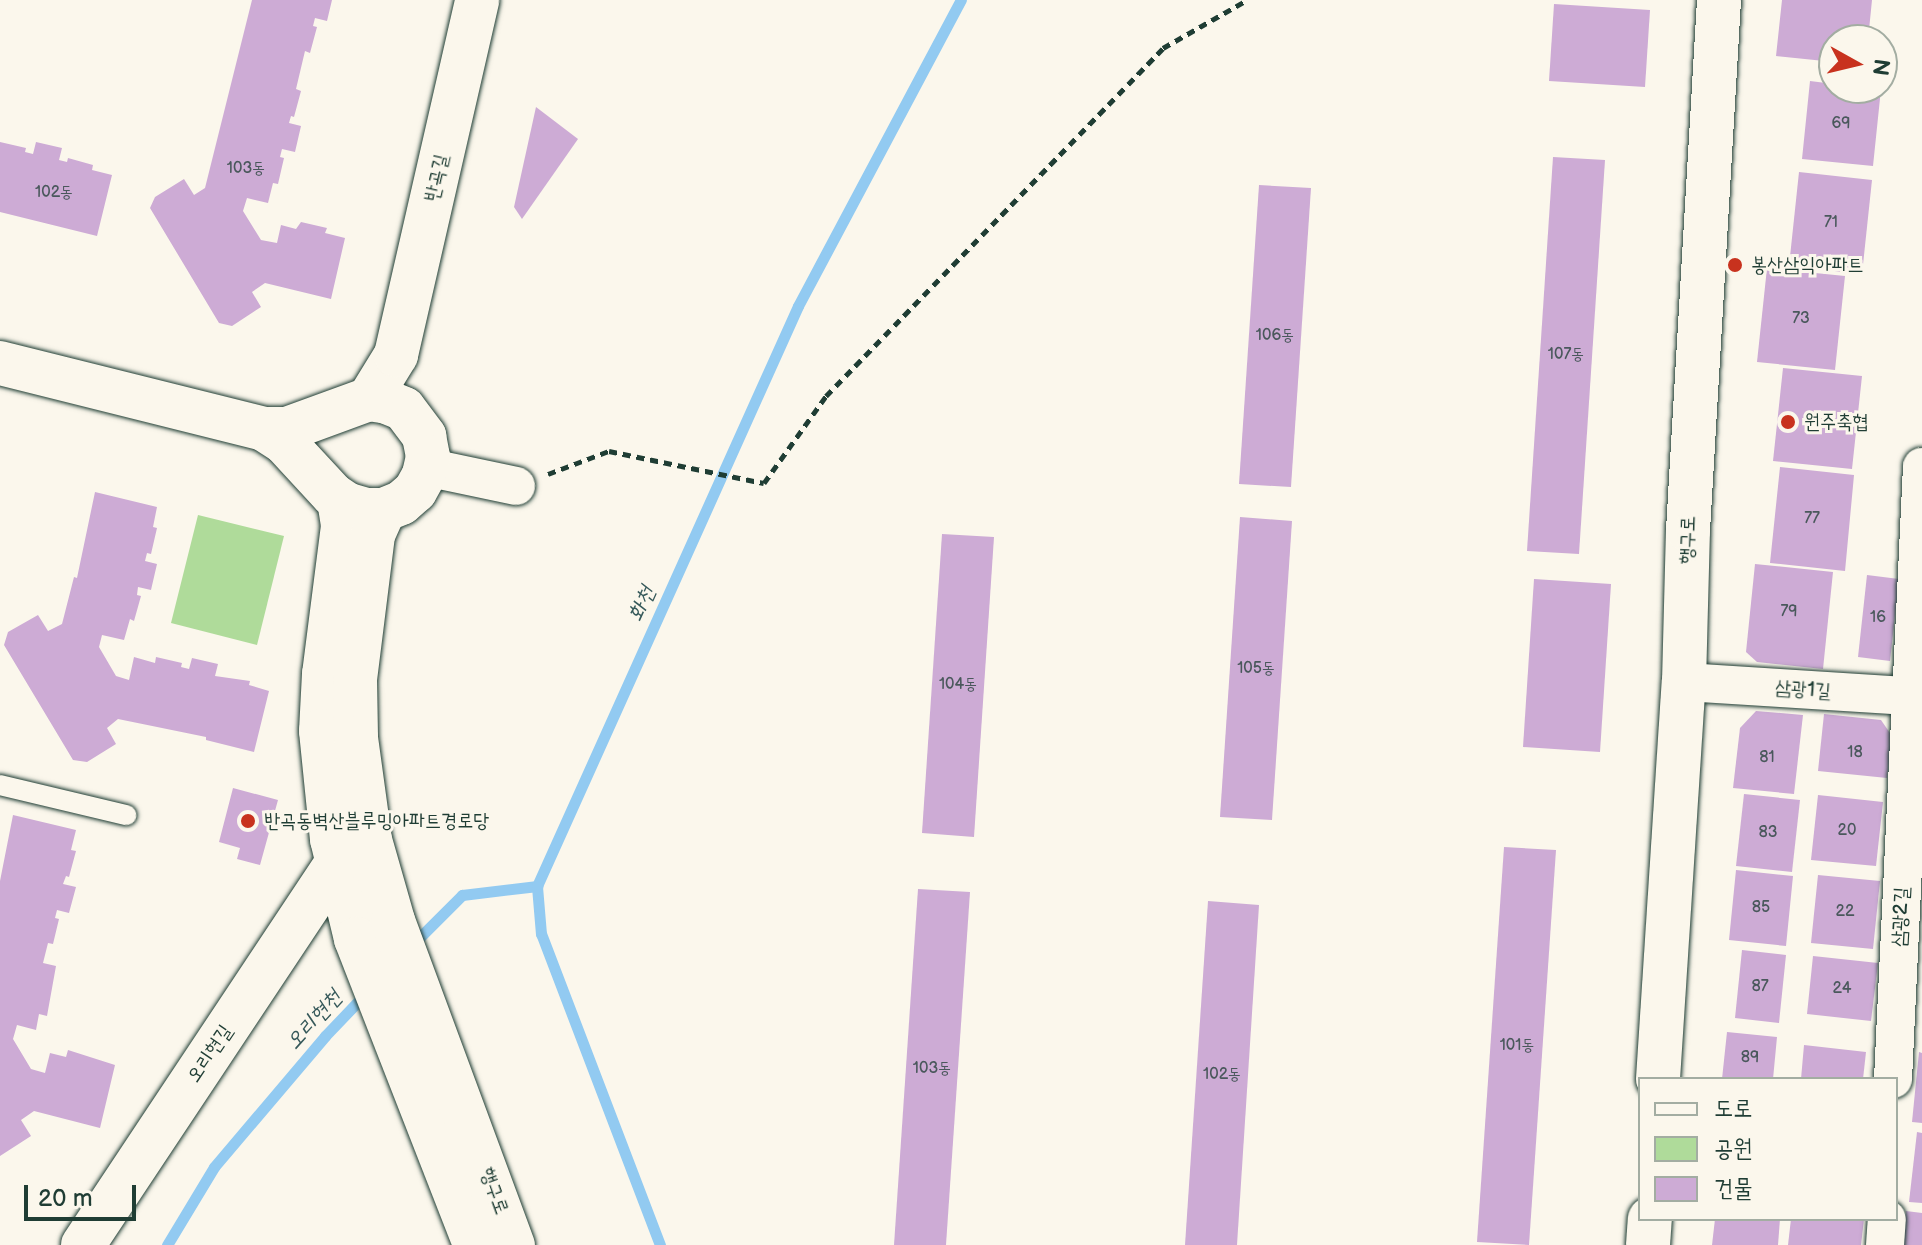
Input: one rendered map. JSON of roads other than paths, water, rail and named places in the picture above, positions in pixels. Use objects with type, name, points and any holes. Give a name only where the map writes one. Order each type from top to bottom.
[{"type":"street","name":"반곡길","points":[[369,407],[396,355],[477,0]]},
{"type":"street","name":"행구로","points":[[1658,1077],[1684,682],[1688,530],[1719,0]]},
{"type":"street","points":[[0,363],[264,429],[287,429],[369,407],[424,436],[426,467],[415,491],[401,503],[384,510],[366,510],[331,490],[284,442],[264,429]]},
{"type":"street","points":[[369,407],[324,427],[318,444],[317,463],[331,490],[343,526],[324,674],[321,731],[324,782],[350,864],[393,921],[455,1140]]},
{"type":"street","points":[[426,467],[516,486]]},
{"type":"street","name":"삼광2길","points":[[1893,1077],[1917,697],[1922,467]]},
{"type":"street","points":[[384,510],[373,535],[355,679],[356,738],[350,864],[356,939],[455,1140]]},
{"type":"street","name":"삼광1길","points":[[1684,682],[1917,697]]},
{"type":"street","name":"오리현길","points":[[83,1245],[350,864]]},
{"type":"street","name":"행구로","points":[[455,1140],[475,1245]]},
{"type":"street","name":"행구로","points":[[455,1140],[513,1245]]},
{"type":"street","points":[[1648,1245],[1650,1221]]},
{"type":"street","points":[[1885,1245],[1887,1221]]},
{"type":"lane","points":[[0,785],[126,815]]},
{"type":"waterway","name":"화천","points":[[660,1245],[541,934],[537,886],[798,306],[961,0]]},
{"type":"waterway","name":"오리현천","points":[[412,945],[462,895],[537,886]]},
{"type":"waterway","name":"오리현천","points":[[167,1245],[214,1167],[325,1036],[367,992]]},
{"type":"place","name":"봉산삼익아파트","points":[[1735,265]]},
{"type":"place","name":"원주축협","points":[[1788,422]]},
{"type":"place","name":"반곡동벽산블루밍아파트경로당","points":[[248,821]]}]
